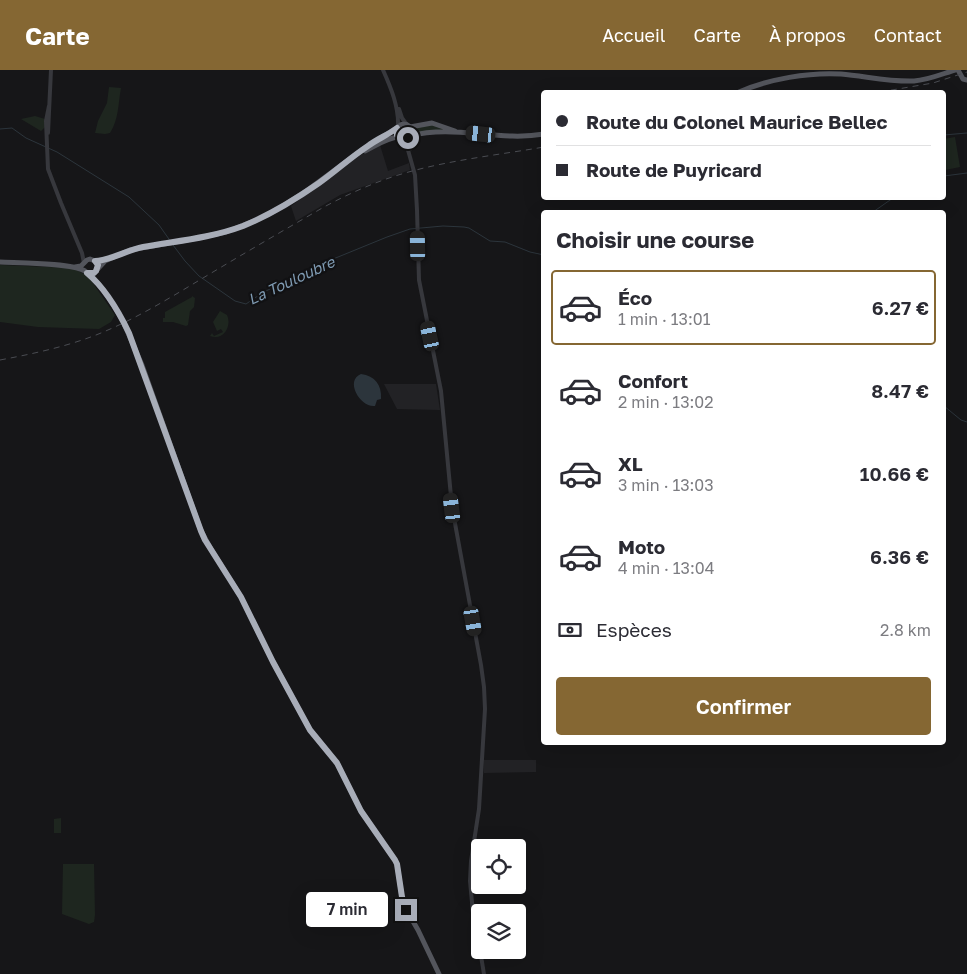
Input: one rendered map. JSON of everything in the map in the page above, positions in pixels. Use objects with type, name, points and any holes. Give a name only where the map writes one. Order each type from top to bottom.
[{"type":"main road","points":[[746,90],[765,83],[813,75],[836,74],[913,81],[957,70],[967,80]]},
{"type":"main road","points":[[0,262],[74,267],[81,266],[87,260],[100,261],[137,248],[226,232],[278,209],[319,183],[355,155],[403,124],[409,126],[432,123],[465,133]]},
{"type":"main road","points":[[405,138],[412,133],[409,126]]},
{"type":"main road","points":[[398,128],[397,135],[405,138]]},
{"type":"main road","points":[[355,155],[394,137],[405,138],[442,132],[509,137],[541,134]]},
{"type":"main road","points":[[74,267],[94,273],[105,261],[112,257]]},
{"type":"main road","points":[[93,260],[98,265],[97,283]]},
{"type":"main road","points":[[84,263],[86,272],[97,283],[124,324],[142,365],[155,407],[201,531],[241,597],[273,662],[310,730],[337,763],[361,811],[395,860],[403,904],[439,974]]},
{"type":"street","points":[[51,70],[49,106],[46,120],[48,169],[82,253],[84,263]]},
{"type":"street","points":[[383,70],[402,118],[409,126]]},
{"type":"street","points":[[394,98],[398,128]]},
{"type":"street","points":[[405,138],[413,159],[419,280],[441,391],[452,508],[484,687],[485,709],[479,809],[470,874],[472,904]]},
{"type":"street","points":[[82,253],[93,260]]},
{"type":"street","points":[[482,959],[484,974]]},
{"type":"shaded area","points":[[109,87],[121,88],[115,122],[110,133],[95,133],[98,121],[107,103]]},
{"type":"shaded area","points":[[35,116],[45,119],[45,127],[41,131],[21,119]]},
{"type":"shaded area","points":[[432,124],[451,130],[413,133],[413,128]]},
{"type":"shaded area","points":[[955,137],[960,167],[946,170],[946,139]]},
{"type":"shaded area","points":[[380,145],[388,171],[409,163],[410,170],[340,195],[296,221],[291,206],[359,156]]},
{"type":"shaded area","points":[[0,265],[72,268],[88,276],[115,315],[111,322],[99,329],[38,327],[0,322]]},
{"type":"shaded area","points":[[192,296],[195,298],[194,307],[190,311],[188,325],[163,322],[165,312]]},
{"type":"shaded area","points":[[220,311],[227,315],[228,328],[226,332],[219,336],[215,337],[210,336],[212,333],[214,336],[223,332],[221,329],[217,331],[213,322]]},
{"type":"shaded area","points":[[361,374],[374,379],[379,385],[381,399],[377,400],[375,406],[365,403],[356,393],[354,382],[356,377]]},
{"type":"shaded area","points":[[384,384],[436,384],[440,410],[397,409]]},
{"type":"shaded area","points":[[484,760],[536,760],[536,772],[484,773]]},
{"type":"shaded area","points":[[61,818],[61,833],[54,833],[54,819]]},
{"type":"shaded area","points":[[63,864],[94,864],[94,922],[89,924],[62,914]]},
{"type":"waterway","name":"La Touloubre","points":[[0,129],[12,128],[26,138],[57,152],[129,197],[159,225],[171,242]]},
{"type":"waterway","name":"La Touloubre","points":[[946,135],[967,133]]},
{"type":"waterway","points":[[946,176],[967,173]]},
{"type":"waterway","name":"La Touloubre","points":[[876,210],[890,200]]},
{"type":"waterway","name":"La Touloubre","points":[[173,245],[199,276],[235,301],[246,304],[262,293],[316,266],[410,229],[443,226],[464,227],[490,241],[505,242],[541,254]]},
{"type":"waterway","points":[[946,408],[961,420],[967,422]]},
{"type":"railway","points":[[892,90],[933,83],[967,72]]},
{"type":"railway","points":[[0,360],[72,343],[124,323],[324,207],[374,184],[405,173],[439,165],[541,147]]},
{"type":"route","points":[[406,910],[403,904],[395,860],[361,811],[337,763],[310,730],[273,662],[241,597],[205,540],[129,333],[107,296],[97,282],[87,273],[94,273],[98,268],[95,261],[105,260],[137,248],[226,232],[259,219],[319,183],[366,146],[397,128],[397,135],[404,139],[408,138]]}]
